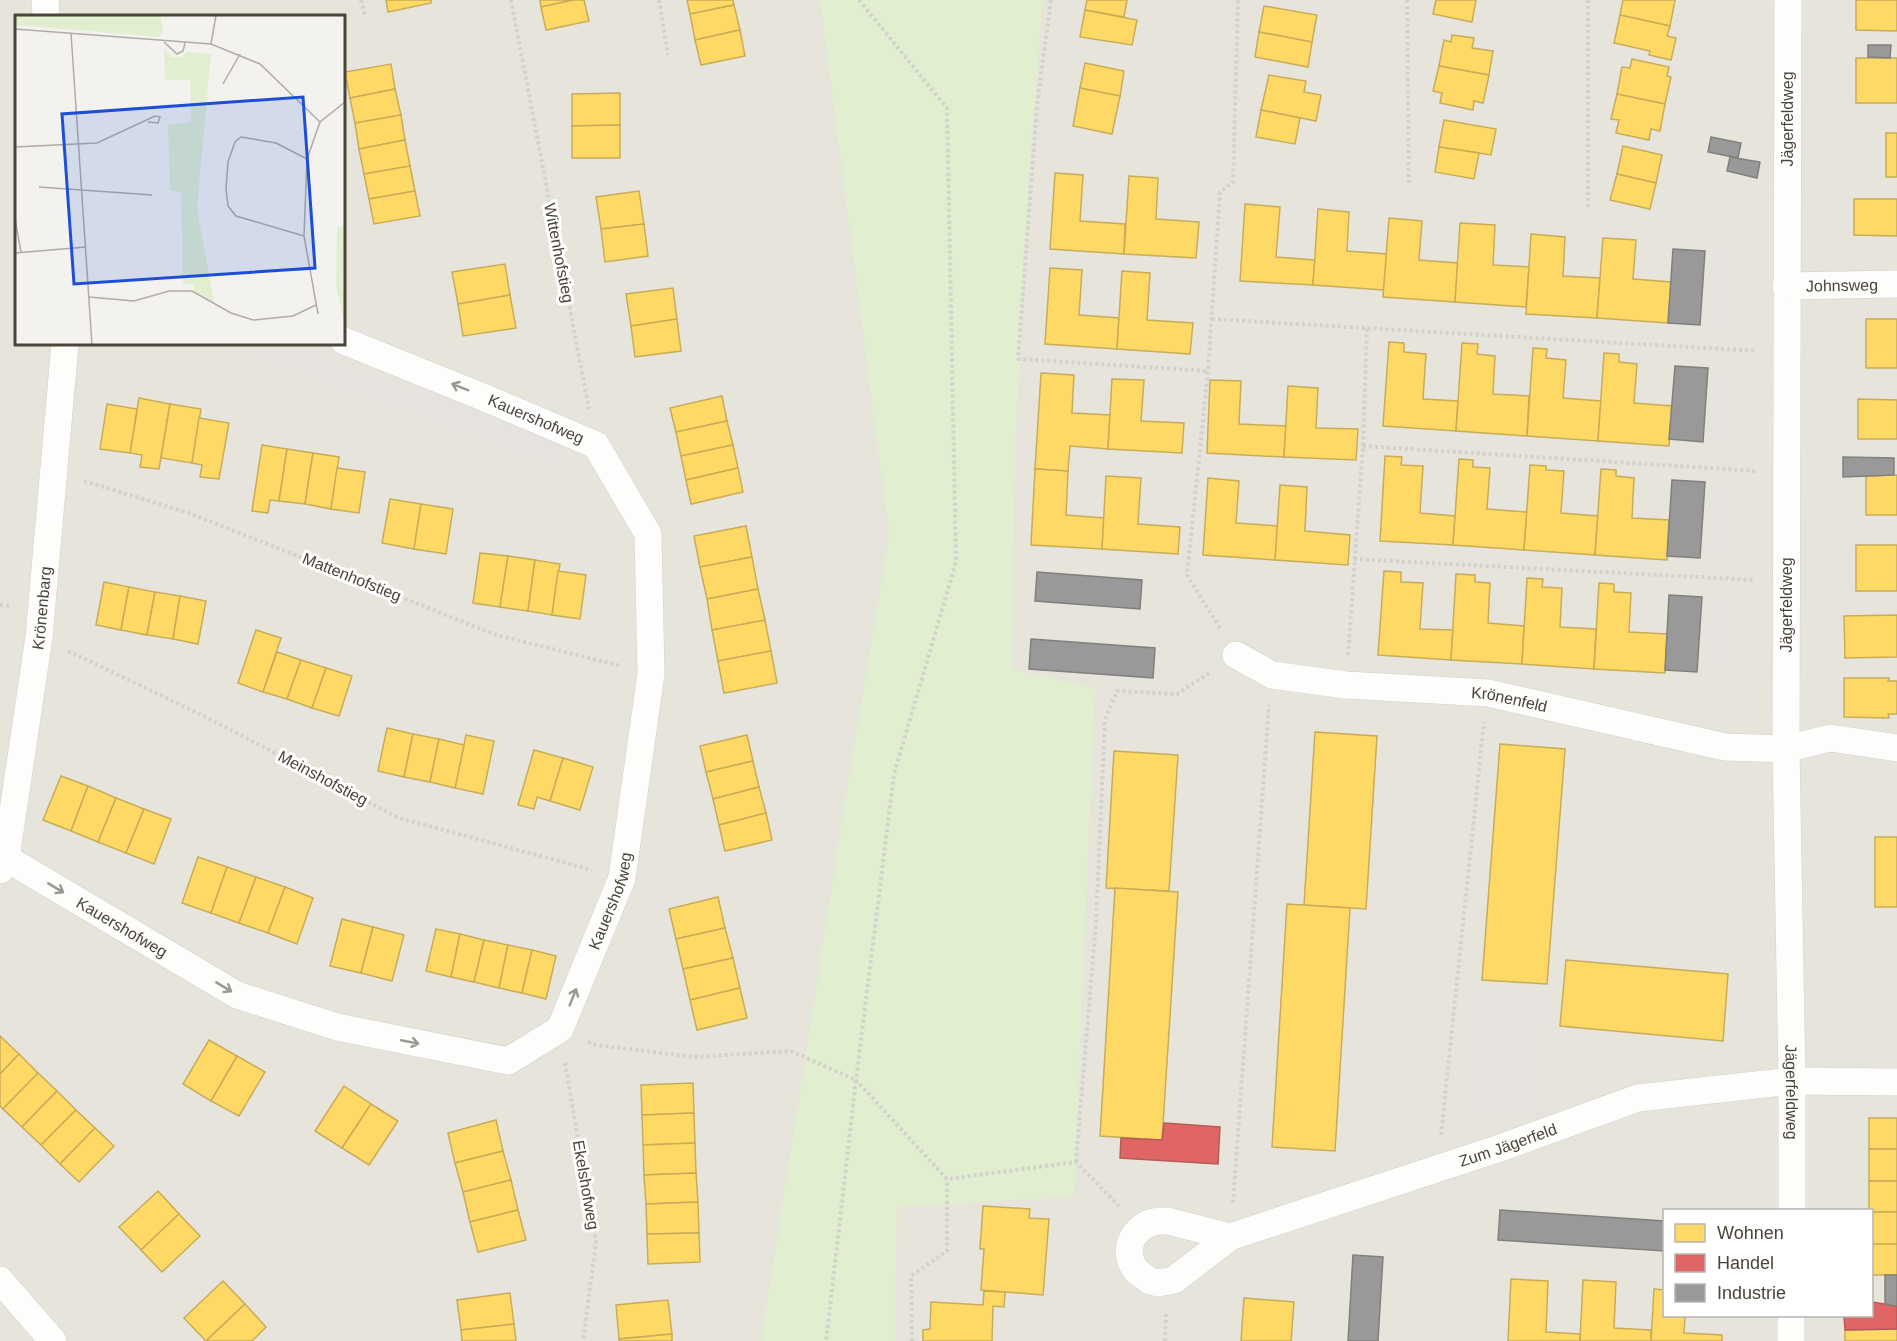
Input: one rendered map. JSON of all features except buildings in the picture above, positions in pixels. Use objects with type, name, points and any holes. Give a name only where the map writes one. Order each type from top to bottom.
[{"type":"street","points":[[45,0],[46,15]]},
{"type":"street","name":"Jägerfeldweg","points":[[1788,0],[1786,749],[1792,1081],[1791,1209]]},
{"type":"street","name":"Johnsweg","points":[[1786,286],[1897,284]]},
{"type":"street","name":"Kauershofweg","points":[[3,864],[237,995],[337,1027],[508,1061],[560,1029],[622,878],[651,674],[648,534],[596,445],[345,341]]},
{"type":"street","name":"Krönenbarg","points":[[3,864],[39,637],[65,345]]},
{"type":"street","name":"Krönenfeld","points":[[1236,655],[1272,675],[1346,686],[1488,693],[1725,747],[1786,749],[1830,738],[1897,748]]},
{"type":"street","name":"Zum Jägerfeld","points":[[1141,1227],[1130,1244],[1131,1262],[1142,1277],[1158,1283],[1167,1283],[1181,1276],[1230,1237],[1500,1148],[1638,1098],[1792,1081],[1897,1082]]},
{"type":"street","points":[[1141,1227],[1149,1223],[1168,1221],[1230,1237]]},
{"type":"street","points":[[0,1280],[53,1341]]},
{"type":"street","points":[[1791,1317],[1791,1341]]},
{"type":"path","points":[[361,0],[364,16]]},
{"type":"path","name":"Wittenhofstieg","points":[[511,0],[596,445]]},
{"type":"path","points":[[659,0],[668,55]]},
{"type":"path","points":[[826,1341],[894,774],[956,562],[947,108],[859,0]]},
{"type":"path","points":[[1051,0],[1036,106],[1018,359],[1208,371]]},
{"type":"path","points":[[1141,1227],[1076,1162],[1096,923],[1105,719],[1117,691],[1177,694],[1236,655],[1187,575],[1208,371],[1220,192],[1233,182],[1238,0]]},
{"type":"path","points":[[1407,0],[1409,183]]},
{"type":"path","points":[[1588,0],[1588,207]]},
{"type":"path","points":[[1212,319],[1788,353]]},
{"type":"path","points":[[1346,686],[1363,446],[1366,327]]},
{"type":"path","points":[[1363,446],[1788,473]]},
{"type":"path","name":"Mattenhofstieg","points":[[55,472],[189,513],[496,635],[651,674]]},
{"type":"path","points":[[1354,559],[1786,581]]},
{"type":"path","name":"Meinshofstieg","points":[[39,637],[206,717],[399,818],[622,878]]},
{"type":"path","points":[[1230,1237],[1272,675]]},
{"type":"path","points":[[1438,1169],[1488,693]]},
{"type":"path","points":[[560,1029],[596,1045],[693,1057],[791,1051],[856,1080],[947,1179],[947,1251],[910,1276],[912,1341]]},
{"type":"path","name":"Ekelshofweg","points":[[560,1029],[596,1242],[583,1341]]},
{"type":"path","points":[[947,1179],[1076,1162]]},
{"type":"shaded area","points":[[0,0],[1897,0],[1897,1341],[0,1341]]},
{"type":"shaded area","points":[[1712,245],[1742,247],[1739,328],[1708,327]]},
{"type":"shaded area","points":[[212,345],[295,345],[567,443],[558,470]]},
{"type":"shaded area","points":[[1710,371],[1741,372],[1738,444],[1705,442]]},
{"type":"shaded area","points":[[1708,486],[1738,488],[1735,558],[1706,557]]},
{"type":"shaded area","points":[[1708,598],[1737,599],[1734,670],[1705,668]]},
{"type":"shaded area","points":[[1465,985],[1552,991],[1544,1119],[1457,1113]]},
{"type":"green space","points":[[820,0],[1043,0],[1028,182],[1015,456],[1012,669],[1095,688],[1074,1197],[897,1207],[895,1341],[761,1341],[889,534]]}]
